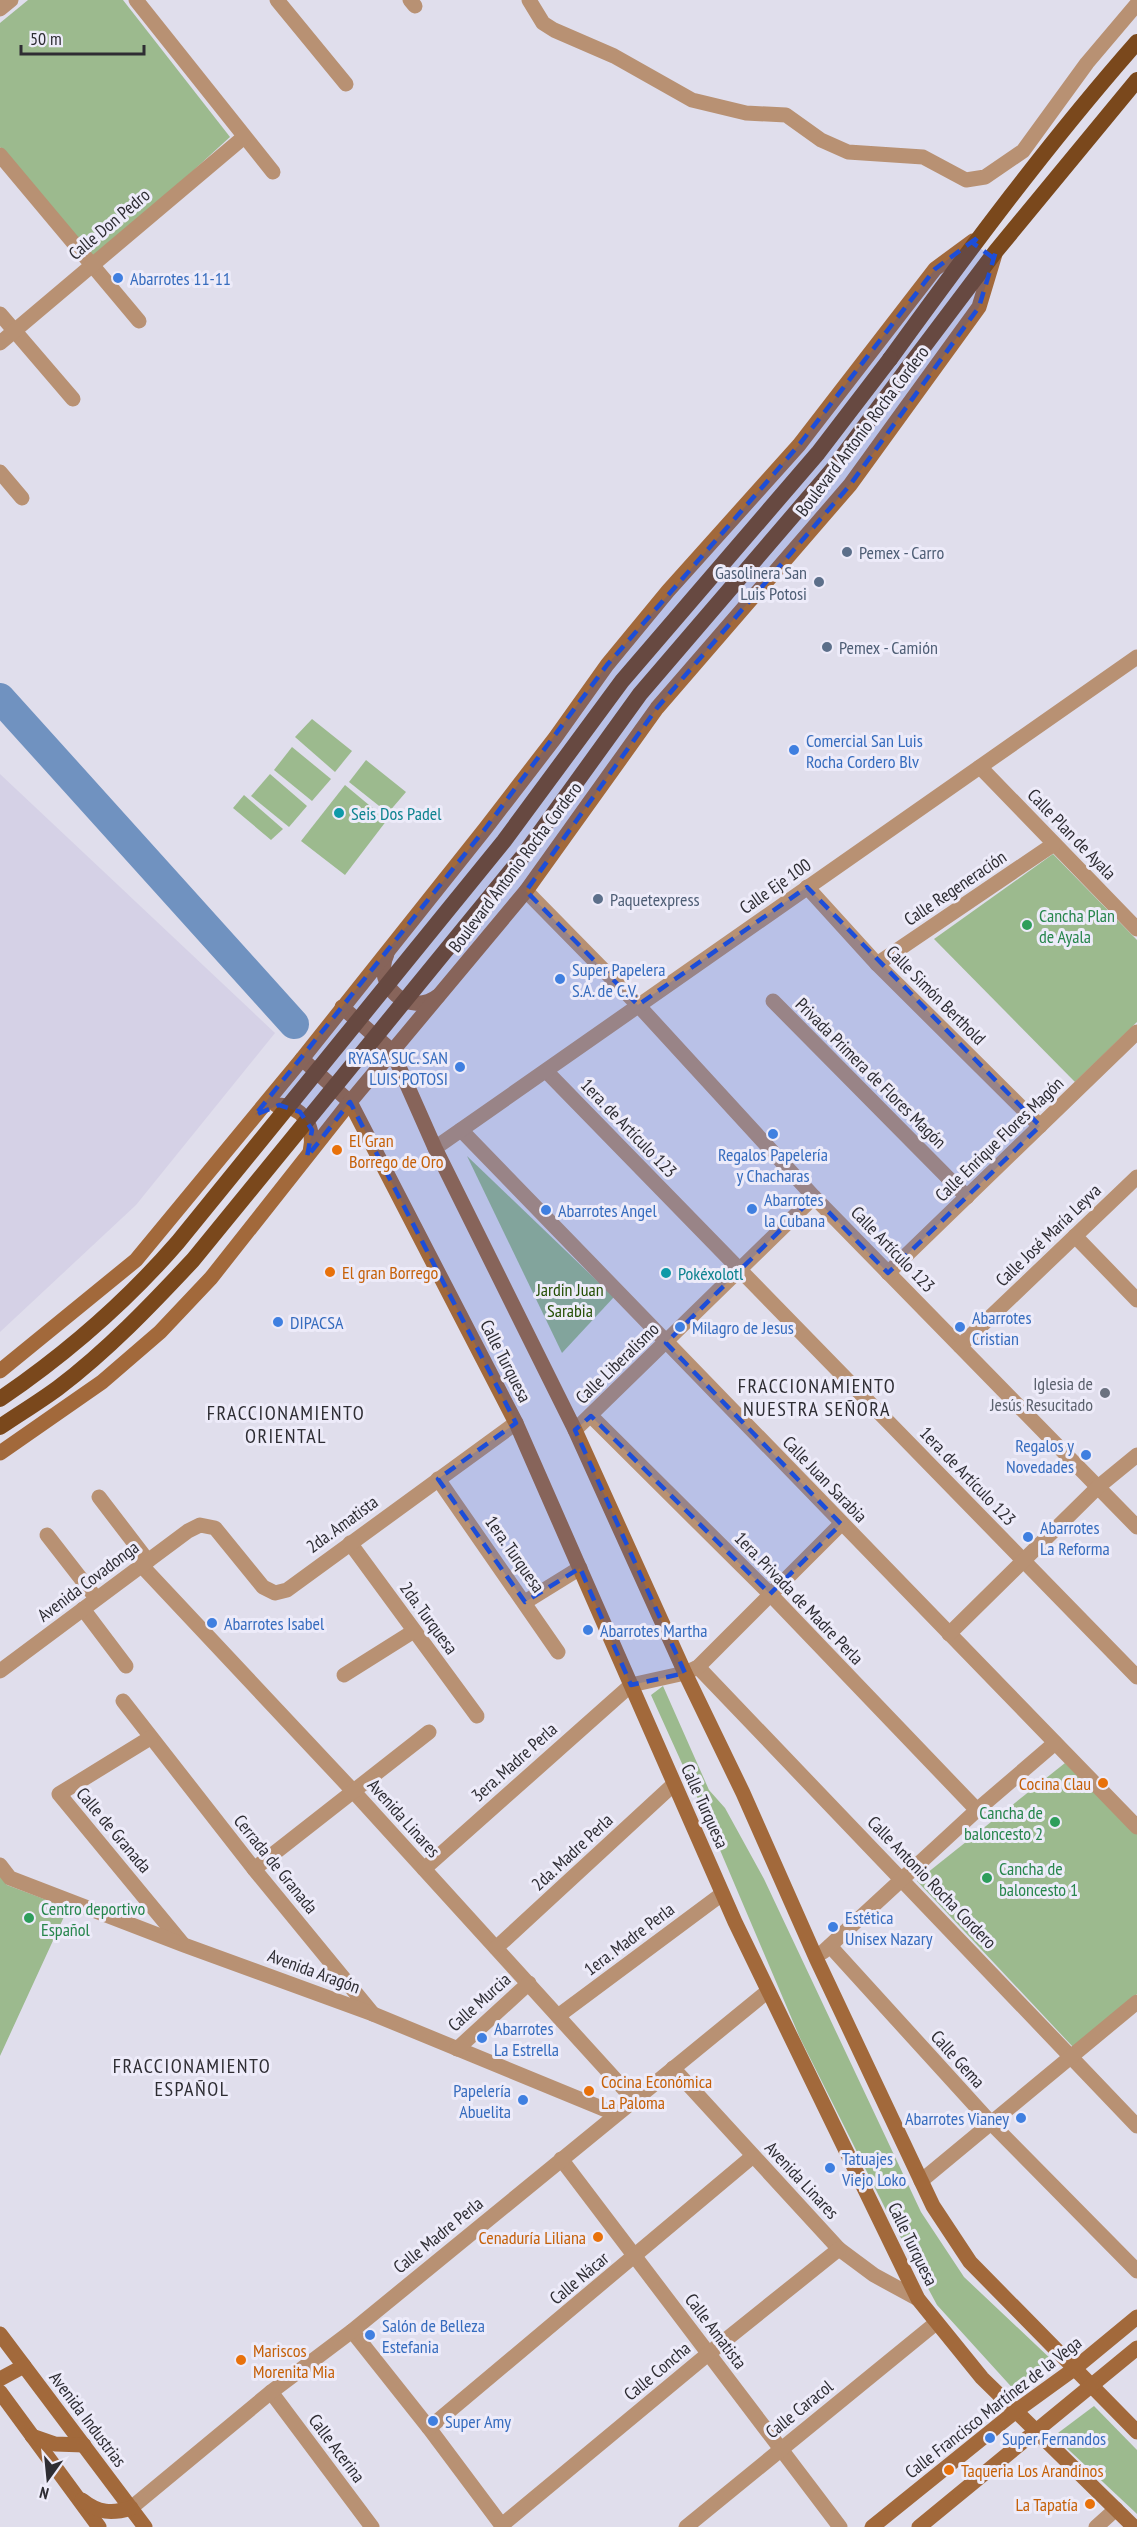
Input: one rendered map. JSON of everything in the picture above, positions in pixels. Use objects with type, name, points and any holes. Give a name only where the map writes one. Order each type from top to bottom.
[{"type":"highway","name":"Boulevard Antonio Rocha Cordero","points":[[0,1399],[45,1369],[94,1326],[151,1273],[178,1242],[504,841],[621,681],[818,453],[891,359],[977,238],[1093,92],[1137,42]]},
{"type":"highway","name":"Boulevard Antonio Rocha Cordero","points":[[0,1427],[58,1387],[109,1345],[193,1260],[523,856],[640,694],[833,469],[996,251],[1137,80]]},
{"type":"main road","name":"Boulevard Antonio Rocha Cordero","points":[[0,1371],[136,1260],[302,1059],[492,820],[555,738],[606,665],[798,444],[935,269],[977,238]]},
{"type":"main road","name":"Boulevard Antonio Rocha Cordero","points":[[0,1453],[102,1382],[160,1332],[211,1278],[392,1050],[526,891],[657,708],[857,476],[979,308],[996,251]]},
{"type":"main road","points":[[390,948],[382,970],[389,989],[396,996],[405,1002],[425,1003],[444,991]]},
{"type":"main road","name":"Calle Turquesa","points":[[342,1007],[392,1050],[435,1148],[692,1670],[816,1958],[933,2206],[970,2262],[1137,2432]]},
{"type":"main road","name":"Calle Turquesa","points":[[302,1059],[350,1102],[516,1423],[723,1894],[918,2299],[982,2378],[1134,2527]]},
{"type":"main road","points":[[255,1115],[268,1106],[279,1105],[300,1112],[312,1130],[313,1141],[307,1157]]},
{"type":"main road","name":"Calle Francisco Martínez de la Vega","points":[[872,2527],[1137,2317]]},
{"type":"main road","name":"Avenida Industrias","points":[[0,2334],[145,2527]]},
{"type":"main road","points":[[919,2527],[1137,2348]]},
{"type":"main road","points":[[0,2379],[24,2366]]},
{"type":"main road","points":[[0,2392],[99,2527]]},
{"type":"main road","points":[[32,2436],[55,2444],[84,2445]]},
{"type":"main road","points":[[75,2494],[93,2509],[116,2513],[130,2508]]},
{"type":"street","points":[[136,0],[273,172]]},
{"type":"street","points":[[277,0],[346,84]]},
{"type":"street","points":[[529,0],[543,23],[554,30],[614,56],[692,100],[746,113],[786,115],[821,140],[848,152],[922,157],[966,180],[985,177],[1023,151],[1087,63],[1137,4]]},
{"type":"street","name":"Calle Don Pedro","points":[[0,343],[244,136]]},
{"type":"street","points":[[1023,151],[1038,163]]},
{"type":"street","points":[[0,155],[139,321]]},
{"type":"street","points":[[0,314],[73,399]]},
{"type":"street","points":[[0,472],[22,498]]},
{"type":"street","name":"Calle Eje 100","points":[[435,1148],[1137,657]]},
{"type":"street","name":"Calle Plan de Ayala","points":[[980,767],[1137,929]]},
{"type":"street","name":"Calle Regeneración","points":[[877,964],[1054,844]]},
{"type":"street","name":"Calle Simón Berthold","points":[[807,887],[877,964],[1040,1126]]},
{"type":"street","name":"Calle Artículo 123","points":[[526,891],[638,1005],[814,1197],[1137,1527]]},
{"type":"street","name":"Privada Primera de Flores Magón","points":[[773,1001],[967,1197]]},
{"type":"street","name":"Calle Enrique Flores Magón","points":[[888,1273],[1137,1032]]},
{"type":"street","name":"1era. de Artículo 123","points":[[546,1071],[1137,1677]]},
{"type":"street","name":"Calle Juan Sarabia","points":[[461,1130],[1137,1827]]},
{"type":"street","name":"Calle José María Leyva","points":[[960,1346],[1137,1177]]},
{"type":"street","name":"Calle Liberalismo","points":[[575,1430],[814,1197]]},
{"type":"street","points":[[1075,1236],[1137,1300]]},
{"type":"street","name":"1era. Privada de Madre Perla","points":[[591,1416],[770,1594],[976,1810]]},
{"type":"street","name":"2da. Amatista","points":[[200,1525],[214,1528],[263,1587],[275,1593],[286,1590],[516,1423]]},
{"type":"street","points":[[949,1634],[1098,1487],[1137,1455]]},
{"type":"street","name":"1era. Turquesa","points":[[438,1479],[558,1652]]},
{"type":"street","name":"Avenida Linares","points":[[99,1497],[144,1563],[634,2100]]},
{"type":"street","points":[[631,1684],[692,1670],[842,1524]]},
{"type":"street","name":"Avenida Covadonga","points":[[0,1671],[96,1598],[188,1531],[200,1525]]},
{"type":"street","points":[[47,1535],[96,1598]]},
{"type":"street","name":"2da. Turquesa","points":[[350,1543],[477,1716]]},
{"type":"street","points":[[525,1602],[580,1568]]},
{"type":"street","points":[[83,1609],[126,1666]]},
{"type":"street","points":[[344,1675],[414,1631]]},
{"type":"street","name":"Calle Antonio Rocha Cordero","points":[[692,1670],[903,1879],[1137,2126]]},
{"type":"street","name":"3era. Madre Perla","points":[[424,1869],[631,1684]]},
{"type":"street","name":"Cerrada de Granada","points":[[123,1701],[254,1869],[373,2014]]},
{"type":"street","points":[[254,1869],[429,1732]]},
{"type":"street","name":"Calle de Granada","points":[[150,1738],[59,1794],[184,1945]]},
{"type":"street","points":[[816,1958],[976,1810],[1056,1743]]},
{"type":"street","name":"2da. Madre Perla","points":[[496,1948],[674,1784]]},
{"type":"street","name":"Avenida Aragón","points":[[0,1865],[10,1878],[373,2014],[616,2114]]},
{"type":"street","name":"1era. Madre Perla","points":[[558,2016],[723,1894]]},
{"type":"street","name":"Calle Gema","points":[[830,1946],[991,2123],[1137,2271]]},
{"type":"street","name":"Calle Murcia","points":[[456,2049],[529,1983]]},
{"type":"street","name":"Calle Madre Perla","points":[[130,2508],[271,2392],[352,2331],[768,1991]]},
{"type":"street","points":[[921,2181],[1137,2002]]},
{"type":"street","name":"Avenida Linares","points":[[673,2068],[839,2249],[874,2275],[918,2299]]},
{"type":"street","name":"Calle Nácar","points":[[429,2428],[753,2156]]},
{"type":"street","name":"Calle Amatista","points":[[561,2159],[840,2527]]},
{"type":"street","name":"Calle Concha","points":[[503,2526],[708,2354],[839,2249]]},
{"type":"street","name":"Calle Caracol","points":[[686,2527],[936,2323]]},
{"type":"street","points":[[352,2331],[503,2526]]},
{"type":"street","name":"Calle Acerina","points":[[271,2392],[372,2527]]},
{"type":"street","points":[[1096,2527],[1116,2509]]},
{"type":"highlighted area","points":[[977,238],[973,243],[992,257],[996,251],[979,307],[850,485],[657,708],[526,891],[638,1005],[807,887],[1040,1126],[888,1273],[814,1197],[666,1343],[841,1524],[770,1594],[591,1416],[575,1430],[685,1673],[631,1685],[580,1568],[525,1602],[438,1479],[516,1423],[350,1102],[307,1157],[312,1130],[300,1112],[279,1105],[255,1115],[485,829],[607,665],[799,445],[935,269]]},
{"type":"shaded area","points":[[0,774],[275,1033],[136,1205],[0,1332]]},
{"type":"green space","points":[[28,0],[123,0],[230,137],[91,264],[0,147],[0,23]]},
{"type":"green space","points":[[312,719],[352,751],[335,772],[295,737]]},
{"type":"green space","points":[[292,747],[331,779],[312,801],[274,770]]},
{"type":"green space","points":[[366,760],[406,792],[388,813],[349,782]]},
{"type":"green space","points":[[270,774],[307,806],[289,827],[251,796]]},
{"type":"green space","points":[[345,785],[387,820],[345,875],[301,841]]},
{"type":"green space","points":[[244,795],[283,829],[271,840],[233,808]]},
{"type":"green space","points":[[1053,854],[1137,940],[1137,1022],[1075,1082],[934,939]]},
{"type":"green space","name":"Jardin Juan Sarabia","points":[[467,1156],[614,1297],[562,1353]]},
{"type":"green space","points":[[663,1686],[709,1790],[725,1808],[764,1879],[921,2212],[964,2277],[1054,2362],[1017,2393],[937,2305],[886,2210],[800,2038],[703,1810],[651,1695]]},
{"type":"green space","points":[[1065,1763],[1137,1834],[1137,1994],[1073,2047],[917,1881]]},
{"type":"green space","points":[[0,1876],[7,1885],[68,1908],[0,2056]]},
{"type":"green space","points":[[1094,2406],[1137,2450],[1137,2514],[1054,2436]]},
{"type":"waterway","points":[[0,698],[294,1024]]},
{"type":"place","name":"Abarrotes 11-11","points":[[118,278]]},
{"type":"place","name":"Pemex - Carro","points":[[847,552]]},
{"type":"place","name":"Gasolinera San Luis Potosi","points":[[819,582]]},
{"type":"place","name":"Pemex - Camión","points":[[827,647]]},
{"type":"place","name":"Comercial San Luis Rocha Cordero Blv","points":[[794,750]]},
{"type":"place","name":"Seis Dos Padel","points":[[339,813]]},
{"type":"place","name":"Paquetexpress","points":[[598,899]]},
{"type":"place","name":"Cancha Plan de Ayala","points":[[1027,925]]},
{"type":"place","name":"Super Papelera S.A. de C.V.","points":[[560,979]]},
{"type":"place","name":"RYASA SUC. SAN LUIS POTOSI","points":[[460,1067]]},
{"type":"place","name":"Regalos Papelería y Chacharas","points":[[773,1134]]},
{"type":"place","name":"El Gran Borrego de Oro","points":[[337,1150]]},
{"type":"place","name":"Abarrotes la Cubana","points":[[752,1209]]},
{"type":"place","name":"Abarrotes Angel","points":[[546,1210]]},
{"type":"place","name":"El gran Borrego","points":[[330,1272]]},
{"type":"place","name":"Pokéxolotl","points":[[666,1273]]},
{"type":"place","name":"DIPACSA","points":[[278,1322]]},
{"type":"place","name":"Milagro de Jesus","points":[[680,1327]]},
{"type":"place","name":"Abarrotes Cristian","points":[[960,1327]]},
{"type":"place","name":"Iglesia de Jesús Resucitado","points":[[1105,1393]]},
{"type":"place","name":"Regalos y Novedades","points":[[1086,1455]]},
{"type":"place","name":"Abarrotes La Reforma","points":[[1028,1537]]},
{"type":"place","name":"Abarrotes Isabel","points":[[212,1623]]},
{"type":"place","name":"Abarrotes Martha","points":[[588,1630]]},
{"type":"place","name":"Cocina Clau","points":[[1103,1783]]},
{"type":"place","name":"Cancha de baloncesto 2","points":[[1055,1822]]},
{"type":"place","name":"Cancha de baloncesto 1","points":[[987,1878]]},
{"type":"place","name":"Centro deportivo Español","points":[[29,1918]]},
{"type":"place","name":"Estética Unisex Nazary","points":[[833,1927]]},
{"type":"place","name":"Abarrotes La Estrella","points":[[482,2038]]},
{"type":"place","name":"Cocina Económica La Paloma","points":[[589,2091]]},
{"type":"place","name":"Papelería Abuelita","points":[[523,2100]]},
{"type":"place","name":"Abarrotes Vianey","points":[[1021,2118]]},
{"type":"place","name":"Tatuajes Viejo Loko","points":[[830,2168]]},
{"type":"place","name":"Cenaduría Liliana","points":[[598,2237]]},
{"type":"place","name":"Salón de Belleza Estefania","points":[[370,2335]]},
{"type":"place","name":"Mariscos Morenita Mia","points":[[241,2360]]},
{"type":"place","name":"Super Amy","points":[[433,2421]]},
{"type":"place","name":"Super Fernandos","points":[[990,2438]]},
{"type":"place","name":"Taqueria Los Arandinos","points":[[949,2470]]},
{"type":"place","name":"La Tapatía","points":[[1090,2504]]},
{"type":"district","name":"FRACCIONAMIENTO NUESTRA SEÑORA","points":[[817,1398]]},
{"type":"district","name":"FRACCIONAMIENTO ORIENTAL","points":[[286,1424]]},
{"type":"district","name":"FRACCIONAMIENTO ESPAÑOL","points":[[192,2078]]}]
